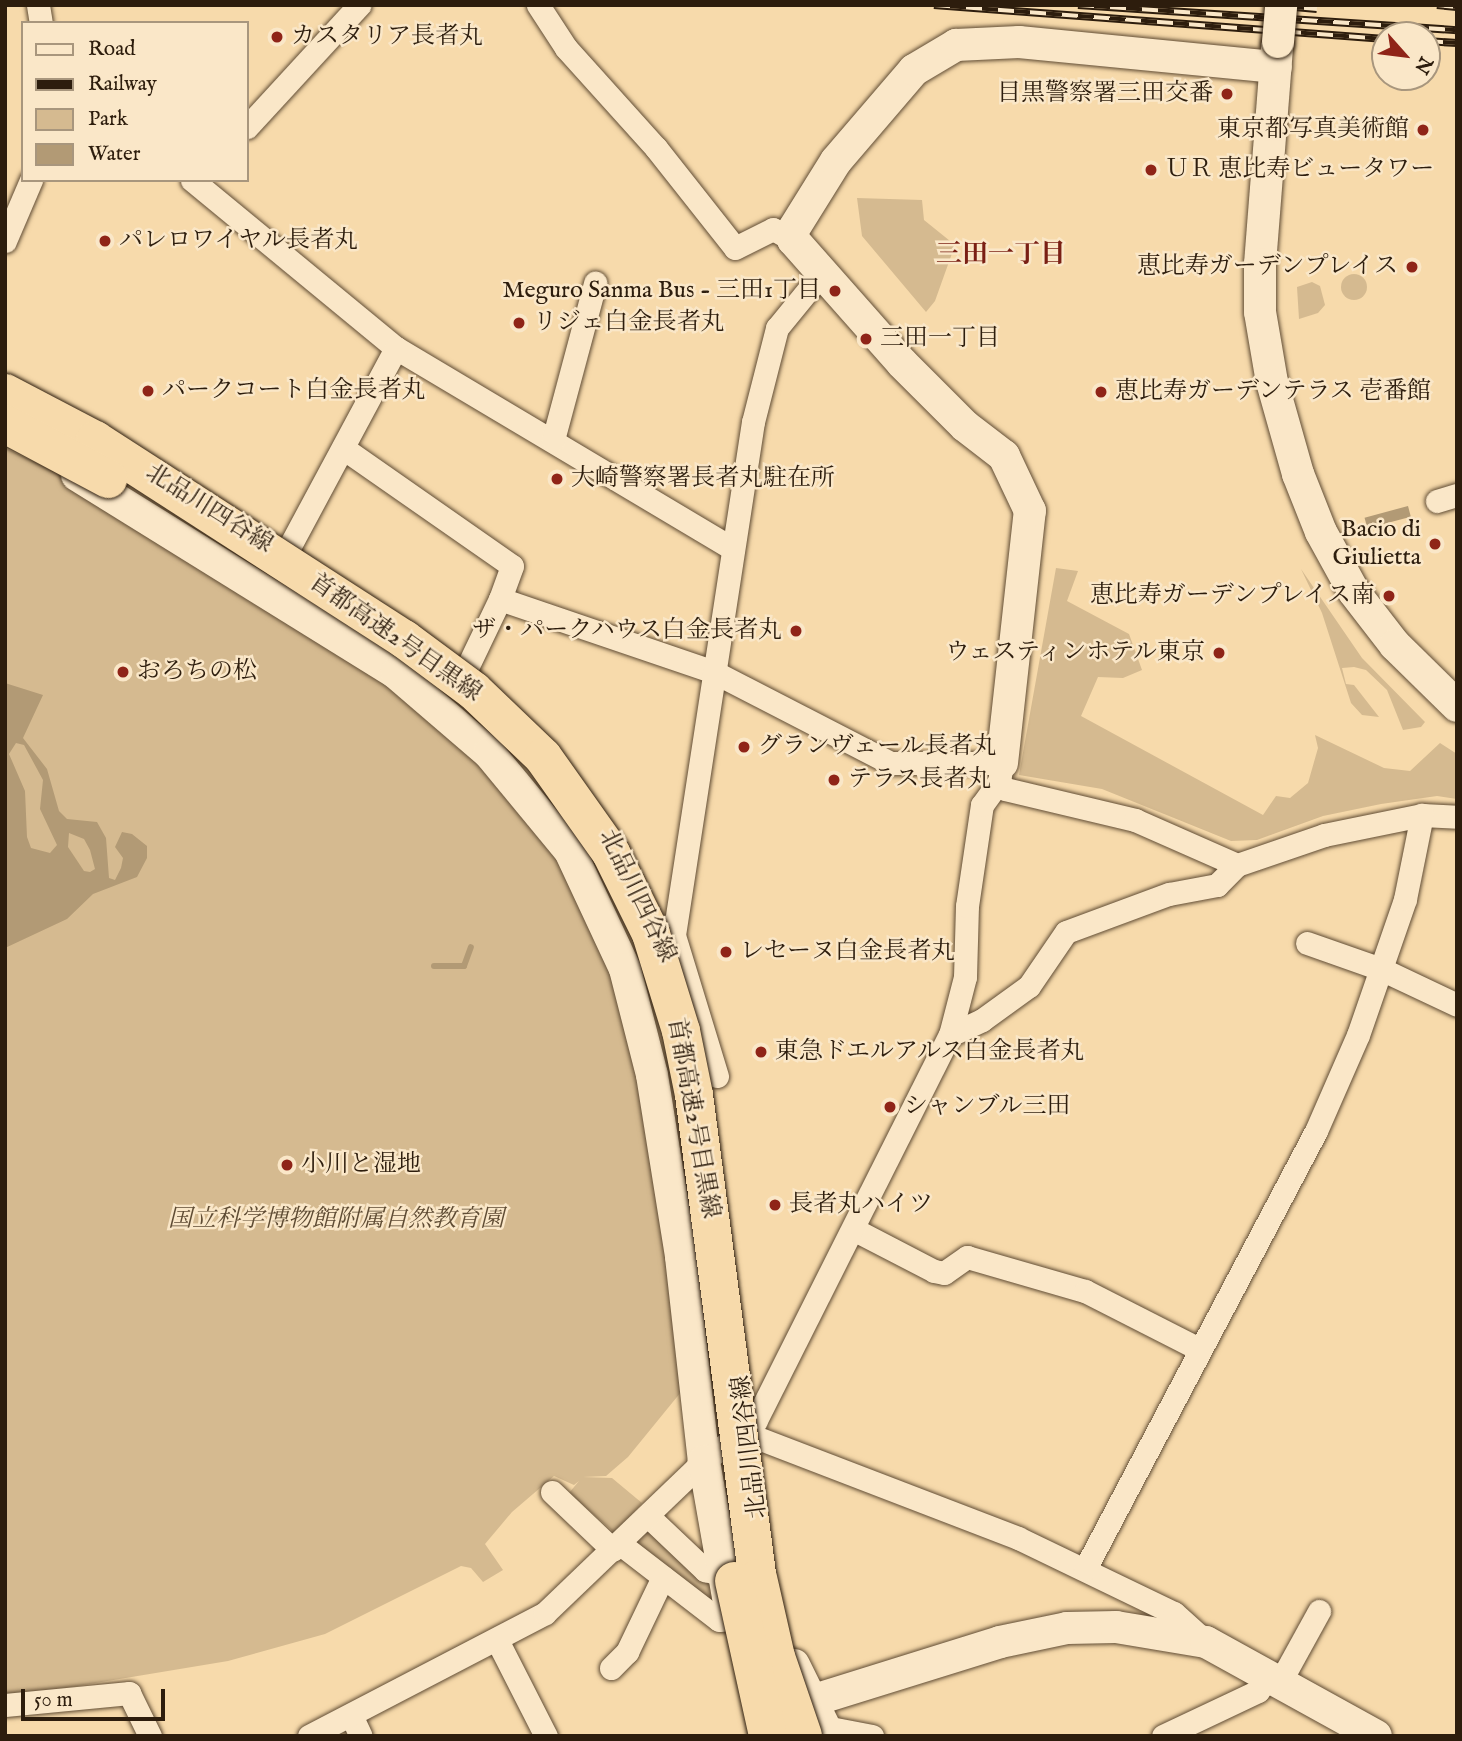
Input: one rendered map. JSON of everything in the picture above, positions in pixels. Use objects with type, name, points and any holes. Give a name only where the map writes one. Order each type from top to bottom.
[{"type":"highway","name":"首都高速2号目黒線","points":[[5,393],[95,440],[404,639],[474,691],[543,757],[611,853],[651,934],[681,1031],[694,1095],[758,1578],[776,1657],[817,1725]]},
{"type":"highway","name":"首都高速2号目黒線","points":[[5,424],[80,463],[249,564],[398,664],[458,710],[524,773],[590,866],[628,943],[657,1041],[681,1175],[736,1600],[768,1736]]},
{"type":"main road","points":[[1281,5],[1260,264],[1260,312],[1272,382],[1298,474],[1321,532],[1354,592],[1395,645],[1457,706]]},
{"type":"main road","points":[[1000,773],[1030,511],[1004,456],[956,418],[793,240],[797,222],[853,140],[914,70],[956,45],[1019,42],[1277,54]]},
{"type":"main road","name":"北品川四谷線","points":[[5,384],[285,555],[464,674],[513,718],[595,813],[668,950],[701,1065],[767,1571],[795,1667],[817,1725]]},
{"type":"main road","name":"北品川四谷線","points":[[5,439],[56,462],[396,673],[489,753],[569,851],[625,970],[653,1075],[681,1256],[704,1461],[740,1685],[758,1736]]},
{"type":"main road","points":[[817,1725],[1000,1642],[1068,1628],[1116,1627],[1206,1642],[1376,1736]]},
{"type":"street","points":[[248,126],[359,5]]},
{"type":"street","points":[[538,5],[566,48],[656,148],[735,248],[773,229],[793,240]]},
{"type":"street","points":[[5,241],[30,182]]},
{"type":"street","points":[[196,182],[396,348],[731,548]]},
{"type":"street","points":[[717,1076],[674,935],[731,548],[753,422],[777,328],[822,273]]},
{"type":"street","points":[[553,440],[595,283]]},
{"type":"street","points":[[285,555],[396,348]]},
{"type":"street","points":[[343,448],[512,566],[500,599],[464,674]]},
{"type":"street","points":[[500,599],[714,672],[890,763],[1000,773],[1014,793],[1135,820],[1237,865]]},
{"type":"street","points":[[309,1736],[545,1613],[704,1461],[750,1430],[950,1035],[965,977],[967,906],[982,805],[1000,773]]},
{"type":"street","points":[[950,1035],[982,1020],[1029,986],[1066,932],[1169,894],[1217,885],[1237,865],[1324,835],[1422,816],[1457,817]]},
{"type":"street","points":[[1085,1569],[1316,1130],[1381,969],[1411,874],[1422,816]]},
{"type":"street","points":[[1307,943],[1381,969],[1457,1005]]},
{"type":"street","points":[[853,1229],[934,1271],[944,1273],[967,1257],[1085,1291],[1199,1349]]},
{"type":"street","points":[[750,1430],[959,1514],[1085,1569],[1174,1613],[1206,1642]]},
{"type":"street","points":[[552,1492],[616,1546],[719,1619],[731,1619]]},
{"type":"street","points":[[648,1516],[705,1570],[724,1575]]},
{"type":"street","points":[[611,1668],[627,1652],[663,1577]]},
{"type":"street","points":[[1163,1736],[1258,1691],[1274,1679],[1319,1611]]},
{"type":"street","points":[[497,1640],[546,1736]]},
{"type":"street","points":[[5,1705],[129,1693],[150,1736]]},
{"type":"street","points":[[351,1715],[361,1736]]},
{"type":"street","points":[[817,1725],[872,1736]]},
{"type":"green space","points":[[857,198],[922,200],[924,220],[955,245],[935,301],[926,312],[862,236]]},
{"type":"green space","points":[[1354,274],[1363,278],[1367,287],[1363,296],[1354,300],[1345,296],[1341,287],[1345,278]]},
{"type":"green space","points":[[1312,282],[1320,286],[1325,305],[1318,313],[1299,319],[1297,287]]},
{"type":"green space","name":"国立科学博物館附属自然教育園","points":[[5,448],[64,476],[425,704],[575,872],[620,969],[690,1381],[628,1457],[606,1476],[583,1477],[612,1478],[642,1503],[615,1533],[569,1493],[579,1481],[574,1485],[554,1476],[512,1512],[485,1544],[503,1570],[483,1582],[471,1568],[461,1566],[325,1634],[228,1661],[5,1698]]},
{"type":"green space","points":[[1056,568],[1078,571],[1067,601],[1129,634],[1142,670],[1123,678],[1098,677],[1081,716],[1263,815],[1276,796],[1290,798],[1308,783],[1318,748],[1315,735],[1384,768],[1410,771],[1440,743],[1457,754],[1457,799],[1437,796],[1381,804],[1323,816],[1257,840],[1231,841],[1102,789],[1019,775]]},
{"type":"green space","points":[[1301,569],[1362,658],[1425,722],[1421,727],[1403,730],[1387,690],[1366,670],[1342,668],[1346,684],[1354,685],[1379,717],[1362,715],[1351,703],[1322,613]]},
{"type":"green space","points":[[647,1529],[710,1582],[712,1607],[631,1545]]},
{"type":"water","points":[[1408,506],[1411,517],[1367,528],[1365,518]]},
{"type":"water","points":[[5,683],[43,695],[23,738],[47,769],[59,811],[67,819],[97,822],[106,838],[109,878],[115,880],[121,868],[123,858],[115,847],[122,832],[132,834],[147,846],[147,858],[137,877],[93,894],[67,919],[5,948]],"holes":[[[16,743],[24,745],[43,780],[40,809],[57,845],[50,853],[31,848],[27,837],[25,791],[9,754]],[[69,833],[84,839],[95,869],[84,871],[68,847]]]},
{"type":"waterway","points":[[434,966],[464,966],[471,947]]},
{"type":"railway","points":[[934,5],[1371,38]]},
{"type":"railway","points":[[1078,5],[1457,30]]},
{"type":"railway","points":[[1272,5],[1317,9]]},
{"type":"railway","points":[[1437,5],[1457,7]]},
{"type":"railway","points":[[1441,42],[1457,43]]},
{"type":"place","name":"カスタリア長者丸","points":[[277,37]]},
{"type":"place","name":"目黒警察署三田交番","points":[[1227,94]]},
{"type":"place","name":"東京都写真美術館","points":[[1423,130]]},
{"type":"place","name":"ＵＲ 恵比寿ビュータワー","points":[[1151,170]]},
{"type":"place","name":"パレロワイヤル長者丸","points":[[105,241]]},
{"type":"place","name":"恵比寿ガーデンプレイス","points":[[1412,267]]},
{"type":"place","name":"Meguro Sanma Bus - 三田1丁目","points":[[835,291]]},
{"type":"place","name":"リジェ白金長者丸","points":[[519,323]]},
{"type":"place","name":"三田一丁目","points":[[866,339]]},
{"type":"place","name":"パークコート白金長者丸","points":[[148,391]]},
{"type":"place","name":"恵比寿ガーデンテラス 壱番館","points":[[1101,392]]},
{"type":"place","name":"大崎警察署長者丸駐在所","points":[[557,479]]},
{"type":"place","name":"Bacio di Giulietta","points":[[1435,544]]},
{"type":"place","name":"恵比寿ガーデンプレイス南","points":[[1389,596]]},
{"type":"place","name":"ザ・パークハウス白金長者丸","points":[[796,631]]},
{"type":"place","name":"ウェスティンホテル東京","points":[[1219,653]]},
{"type":"place","name":"おろちの松","points":[[123,672]]},
{"type":"place","name":"グランヴェール長者丸","points":[[744,747]]},
{"type":"place","name":"テラス長者丸","points":[[834,780]]},
{"type":"place","name":"レセーヌ白金長者丸","points":[[726,952]]},
{"type":"place","name":"東急ドエルアルス白金長者丸","points":[[761,1052]]},
{"type":"place","name":"シャンブル三田","points":[[890,1107]]},
{"type":"place","name":"小川と湿地","points":[[287,1165]]},
{"type":"place","name":"長者丸ハイツ","points":[[775,1205]]},
{"type":"district","name":"三田一丁目","points":[[1001,255]]}]
